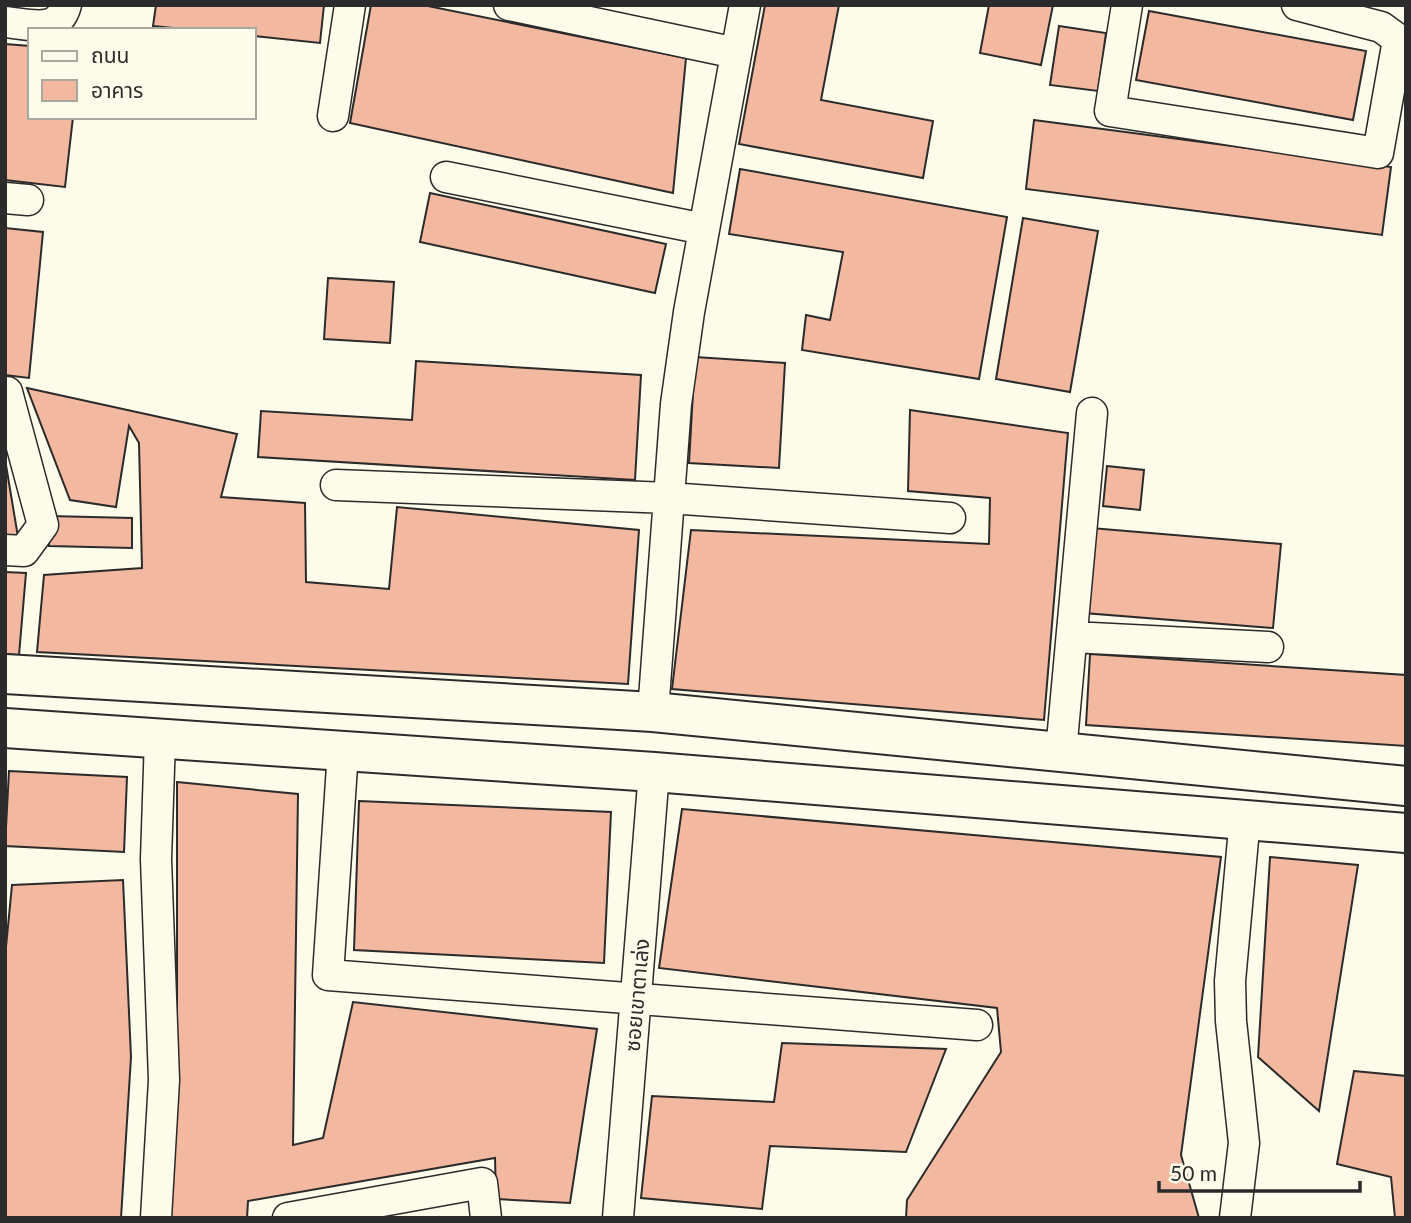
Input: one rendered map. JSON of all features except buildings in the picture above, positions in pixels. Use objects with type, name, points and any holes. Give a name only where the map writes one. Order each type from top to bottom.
[{"type":"main road","points":[[5,674],[653,712],[1406,786]]},
{"type":"main road","points":[[5,728],[654,772],[1406,833]]},
{"type":"street","points":[[5,22],[46,26],[57,22],[63,16],[66,5]]},
{"type":"street","points":[[333,116],[350,5]]},
{"type":"street","points":[[509,5],[736,53]]},
{"type":"street","points":[[653,712],[676,404],[689,312],[745,5]]},
{"type":"street","points":[[1127,5],[1110,111],[1378,153],[1402,43],[1381,27],[1298,5]]},
{"type":"street","points":[[446,177],[704,229]]},
{"type":"street","points":[[5,392],[43,525],[24,551],[5,550]]},
{"type":"street","points":[[1061,752],[1092,413]]},
{"type":"street","points":[[336,485],[669,498],[950,518]]},
{"type":"street","points":[[1072,636],[1268,647]]},
{"type":"street","points":[[156,1218],[164,1080],[156,859],[160,738]]},
{"type":"street","points":[[343,751],[328,975],[977,1025]]},
{"type":"street","name":"ซอยเขาตาเล่ง","points":[[618,1218],[654,772]]},
{"type":"street","points":[[1235,1218],[1244,1143],[1231,1021],[1230,981],[1245,818]]},
{"type":"street","points":[[288,1218],[482,1183],[486,1218]]}]
